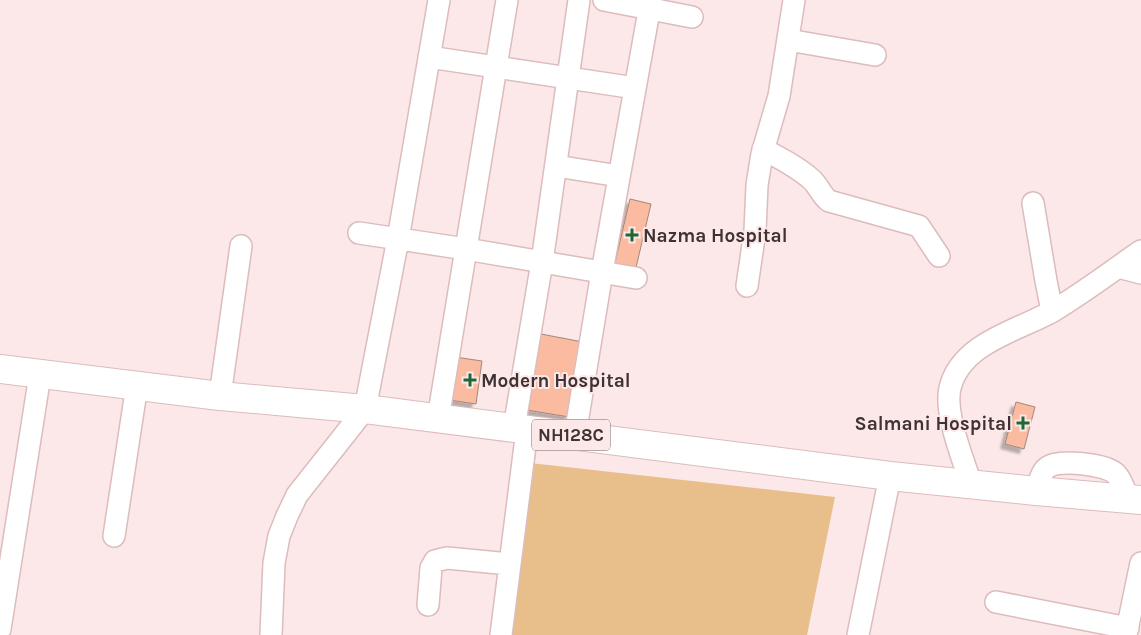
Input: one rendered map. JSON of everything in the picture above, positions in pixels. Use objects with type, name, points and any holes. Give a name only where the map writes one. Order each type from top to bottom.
[{"type":"highway","name":"NH128C","points":[[0,369],[220,396],[365,409],[890,476],[1135,500]]},
{"type":"street","points":[[271,635],[274,563],[279,536],[287,516],[298,495],[365,409],[398,239],[439,0]]},
{"type":"street","points":[[438,419],[507,0]]},
{"type":"street","points":[[501,635],[521,429],[542,262],[580,0]]},
{"type":"street","points":[[604,0],[650,4],[692,17]]},
{"type":"street","points":[[747,286],[755,231],[757,185],[763,149],[779,96],[794,0]]},
{"type":"street","points":[[575,435],[650,4]]},
{"type":"street","points":[[788,40],[875,55]]},
{"type":"street","points":[[429,56],[635,88]]},
{"type":"street","points":[[763,149],[794,166],[812,180],[829,201],[919,226],[939,256]]},
{"type":"street","points":[[556,166],[619,176]]},
{"type":"street","points":[[1033,203],[1052,311]]},
{"type":"street","points":[[359,233],[636,278]]},
{"type":"street","points":[[220,396],[241,246]]},
{"type":"street","points":[[971,484],[948,402],[955,372],[970,356],[988,343],[1052,311],[1141,252]]},
{"type":"street","points":[[1118,267],[1141,273]]},
{"type":"street","points":[[0,629],[40,375]]},
{"type":"street","points":[[114,536],[137,386]]},
{"type":"street","points":[[858,635],[890,476]]},
{"type":"street","points":[[428,605],[431,568],[435,561],[447,558],[509,564]]},
{"type":"street","points":[[996,602],[1127,631],[1141,563]]},
{"type":"shaded area","points":[[521,462],[835,497],[807,635],[503,635]]},
{"type":"building","points":[[630,199],[651,204],[634,276],[613,271]]},
{"type":"building","points":[[541,334],[583,342],[569,417],[527,410]]},
{"type":"building","points":[[455,357],[482,361],[476,404],[449,400]]},
{"type":"building","points":[[1016,402],[1035,407],[1024,449],[1005,444]]},
{"type":"place","name":"Nazma Hospital","points":[[632,235]]},
{"type":"place","name":"Modern Hospital","points":[[470,380]]},
{"type":"place","name":"Salmani Hospital","points":[[1023,423]]}]
